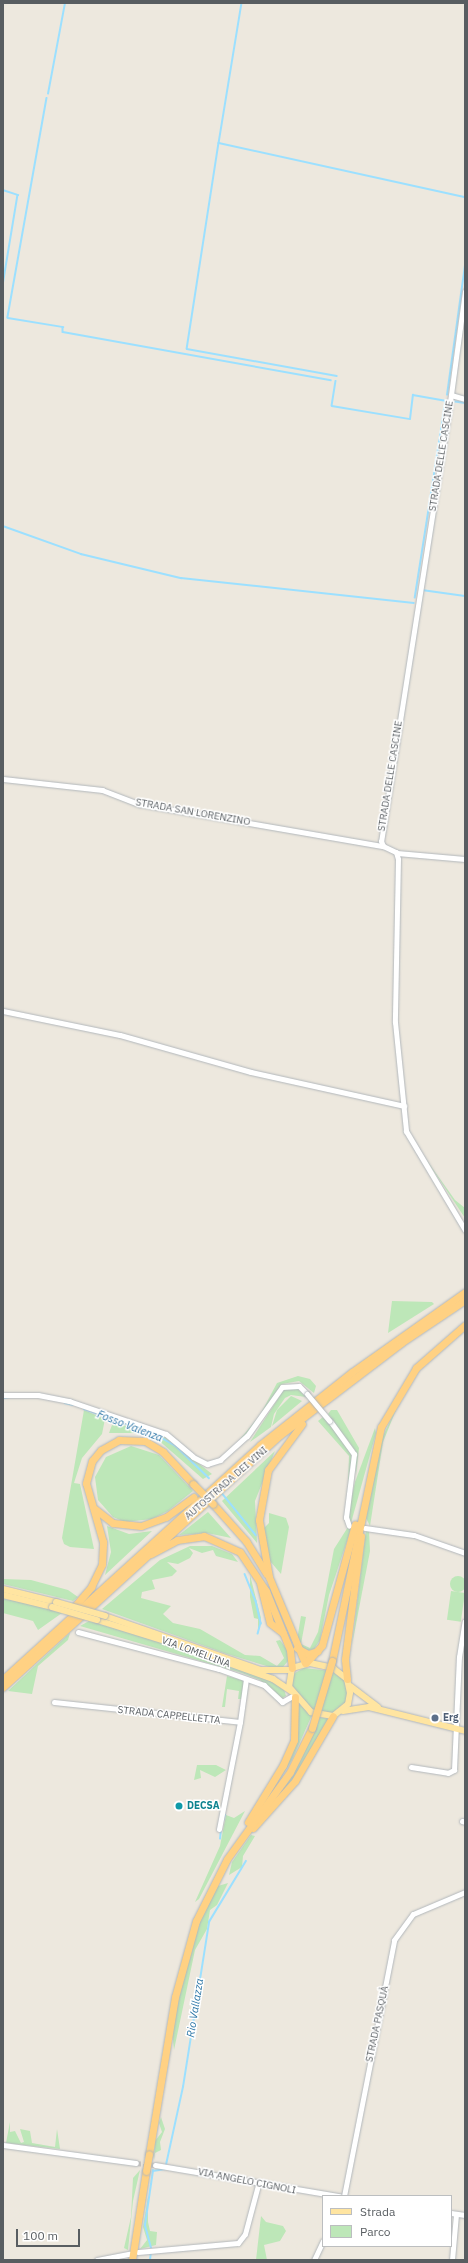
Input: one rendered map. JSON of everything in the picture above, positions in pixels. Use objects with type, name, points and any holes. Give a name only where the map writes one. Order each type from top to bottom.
[{"type":"highway","name":"AUTOSTRADA DEI VINI","points":[[3,1679],[46,1638],[260,1445],[352,1372],[465,1292]]},
{"type":"highway","name":"AUTOSTRADA DEI VINI","points":[[3,1687],[246,1464],[401,1343],[465,1300]]},
{"type":"highway","points":[[130,2257],[175,1997],[187,1945],[212,1886],[244,1835],[290,1772],[312,1728],[332,1661],[376,1444],[396,1397],[424,1360],[465,1325]]},
{"type":"highway","points":[[360,1518],[346,1549],[320,1650],[306,1663],[294,1643],[269,1577],[259,1520],[268,1470],[295,1430],[401,1343]]},
{"type":"highway","points":[[46,1638],[91,1587],[102,1564],[103,1542],[88,1497],[87,1475],[92,1461],[101,1450],[119,1440],[137,1440],[155,1446],[213,1504],[269,1577]]},
{"type":"highway","points":[[88,1497],[99,1515],[113,1523],[131,1528],[155,1523],[187,1503],[260,1445]]},
{"type":"highway","points":[[347,1678],[345,1659],[363,1522],[360,1518]]},
{"type":"highway","points":[[102,1595],[152,1553],[189,1537],[204,1536],[227,1543],[250,1562],[260,1579],[290,1650],[291,1669]]},
{"type":"highway","points":[[256,1559],[266,1591]]},
{"type":"highway","points":[[260,1579],[267,1616],[283,1633]]},
{"type":"highway","points":[[294,1643],[305,1654],[320,1650]]},
{"type":"highway","points":[[244,1835],[294,1740],[293,1694]]},
{"type":"highway","points":[[244,1835],[287,1792],[334,1716]]},
{"type":"main road","points":[[3,1589],[54,1604]]},
{"type":"main road","points":[[3,1595],[54,1604]]},
{"type":"main road","name":"VIA LOMELLINA","points":[[54,1604],[105,1616],[261,1670],[291,1669]]},
{"type":"main road","name":"VIA LOMELLINA","points":[[54,1604],[97,1620],[273,1679],[293,1694]]},
{"type":"main road","points":[[389,1711],[364,1700],[350,1686],[347,1678],[333,1668],[306,1663],[291,1669],[288,1679],[293,1694],[311,1712],[334,1716],[342,1712],[362,1707],[389,1711],[465,1731]]},
{"type":"main road","points":[[342,1712],[349,1700],[350,1686]]},
{"type":"street","name":"STRADA DELLE CASCINE","points":[[397,853],[383,846],[381,832],[451,395],[465,291]]},
{"type":"street","points":[[451,395],[465,399]]},
{"type":"street","name":"STRADA SAN LORENZINO","points":[[3,779],[102,790],[139,804],[383,846]]},
{"type":"street","points":[[465,860],[397,853],[396,1022],[406,1131],[411,1143],[465,1230]]},
{"type":"street","points":[[3,1011],[120,1035],[251,1072],[404,1106]]},
{"type":"street","points":[[3,1395],[38,1395],[69,1401],[166,1434],[193,1457],[207,1464],[220,1460],[248,1436],[282,1387],[299,1386],[330,1421],[354,1454],[346,1520],[349,1526]]},
{"type":"street","points":[[366,1528],[414,1535],[465,1553]]},
{"type":"street","points":[[411,1767],[453,1772],[457,1728],[459,1657],[465,1621]]},
{"type":"street","points":[[78,1632],[176,1656],[264,1685],[280,1701],[287,1701],[293,1694]]},
{"type":"street","points":[[219,1829],[240,1722],[246,1679]]},
{"type":"street","name":"STRADA CAPPELLETTA","points":[[54,1702],[240,1722]]},
{"type":"street","name":"STRADA PASQUÀ","points":[[344,2195],[394,1940],[413,1914],[465,1892]]},
{"type":"street","points":[[3,2145],[136,2163]]},
{"type":"street","name":"VIA ANGELO CIGNOLI","points":[[156,2165],[258,2184],[332,2195]]},
{"type":"street","points":[[138,2252],[238,2243],[245,2234],[258,2184]]},
{"type":"street","points":[[452,2260],[454,2213],[465,2215]]},
{"type":"street","points":[[314,2260],[322,2243]]},
{"type":"street","points":[[97,2260],[130,2257]]},
{"type":"green space","points":[[423,1155],[455,1200],[465,1208],[465,1218]]},
{"type":"green space","points":[[392,1301],[432,1302],[434,1304],[388,1333]]},
{"type":"green space","points":[[298,1376],[310,1379],[316,1386],[314,1393],[299,1381],[282,1384],[267,1408],[242,1439],[241,1438],[260,1415],[277,1383]]},
{"type":"green space","points":[[285,1388],[297,1388],[306,1397],[291,1395],[285,1398],[274,1414],[271,1427],[250,1442]]},
{"type":"green space","points":[[291,1396],[302,1401],[272,1426],[277,1410]]},
{"type":"green space","points":[[398,1405],[383,1442],[370,1526],[366,1518],[382,1438]]},
{"type":"green space","points":[[84,1410],[105,1419],[102,1434],[82,1458],[74,1483],[80,1484],[94,1549],[70,1547],[64,1544],[62,1538]]},
{"type":"green space","points":[[331,1410],[337,1410],[359,1448],[356,1475],[355,1450],[328,1414]]},
{"type":"green space","points":[[323,1417],[350,1449],[352,1458],[348,1485],[349,1456],[318,1421]]},
{"type":"green space","points":[[112,1425],[130,1426],[165,1437],[212,1474],[203,1479],[156,1438],[134,1433],[109,1433]]},
{"type":"green space","points":[[375,1428],[376,1433],[351,1523],[348,1513],[355,1482]]},
{"type":"green space","points":[[131,1446],[159,1455],[193,1491],[168,1511],[152,1519],[125,1522],[113,1517],[98,1500],[95,1477],[106,1457]]},
{"type":"green space","points":[[275,1451],[255,1501],[257,1543],[222,1501]]},
{"type":"green space","points":[[208,1512],[231,1538],[207,1533],[179,1535]]},
{"type":"green space","points":[[269,1513],[286,1518],[289,1527],[281,1574],[270,1561],[263,1529],[269,1523]]},
{"type":"green space","points":[[107,1526],[129,1534],[152,1531],[105,1575],[111,1552]]},
{"type":"green space","points":[[348,1527],[351,1529],[329,1595],[320,1640],[314,1649],[305,1651],[297,1640],[301,1616],[306,1617],[301,1644],[310,1648],[318,1632],[334,1549]]},
{"type":"green space","points":[[366,1530],[369,1531],[370,1551],[352,1645]]},
{"type":"green space","points":[[190,1546],[212,1546],[232,1554],[238,1562],[216,1556],[213,1550],[202,1553],[189,1548],[193,1553],[190,1558],[178,1564],[167,1562],[177,1571],[172,1576],[152,1580],[155,1589],[142,1592],[141,1598],[171,1606],[163,1614],[173,1623],[200,1629],[245,1655],[260,1656],[277,1666],[284,1658],[276,1641],[280,1640],[287,1650],[288,1661],[283,1667],[273,1668],[224,1653],[102,1609],[160,1560]]},
{"type":"green space","points":[[250,1575],[261,1618],[258,1634],[258,1619],[254,1618],[250,1597]]},
{"type":"green space","points":[[458,1576],[464,1578],[466,1584],[464,1590],[458,1592],[452,1590],[450,1584],[452,1578]]},
{"type":"green space","points":[[3,1579],[31,1580],[68,1590],[78,1597],[73,1601],[3,1584]]},
{"type":"green space","points":[[451,1591],[465,1593],[461,1622],[447,1620]]},
{"type":"green space","points":[[3,1599],[23,1602],[62,1613],[38,1630],[33,1621],[3,1613]]},
{"type":"green space","points":[[89,1621],[168,1644],[271,1681],[284,1689],[286,1696],[281,1699],[260,1680],[242,1673],[80,1626]]},
{"type":"green space","points":[[70,1633],[68,1640],[38,1666],[32,1694],[8,1691]]},
{"type":"green space","points":[[304,1668],[331,1671],[344,1680],[348,1695],[345,1704],[333,1714],[315,1712],[305,1703],[292,1685],[293,1674]]},
{"type":"green space","points":[[227,1676],[245,1681],[242,1699],[238,1699],[239,1691],[227,1689],[225,1707],[222,1707]]},
{"type":"green space","points":[[299,1704],[312,1715],[292,1760],[268,1798],[296,1741]]},
{"type":"green space","points":[[319,1717],[330,1719],[295,1779],[267,1811],[300,1762]]},
{"type":"green space","points":[[197,1765],[216,1765],[226,1770],[215,1777],[200,1770],[201,1778],[194,1780]]},
{"type":"green space","points":[[245,1811],[199,1899],[195,1902],[220,1846],[226,1815],[234,1818]]},
{"type":"green space","points":[[251,1835],[255,1836],[243,1856],[242,1867],[229,1875],[232,1862]]},
{"type":"green space","points":[[228,1883],[217,1905],[210,1910],[207,1929],[195,1950],[174,2050],[172,2031],[188,1954],[207,1903],[218,1886]]},
{"type":"green space","points":[[161,2117],[165,2129],[160,2142],[161,2150],[155,2153],[154,2161],[155,2141],[162,2132],[159,2123]]},
{"type":"green space","points":[[10,2122],[10,2132],[15,2131],[21,2143],[24,2142],[20,2129],[30,2131],[32,2143],[55,2147],[57,2129],[60,2149],[6,2143]]},
{"type":"green space","points":[[140,2170],[133,2201],[128,2250],[124,2248],[131,2217],[133,2178]]},
{"type":"green space","points":[[148,2197],[148,2222],[150,2231],[157,2232],[156,2245],[140,2249],[147,2240],[143,2227]]},
{"type":"green space","points":[[261,2216],[266,2222],[283,2226],[286,2231],[280,2241],[264,2245],[267,2260],[256,2260]]},
{"type":"waterway","points":[[48,94],[65,3]]},
{"type":"waterway","points":[[242,3],[219,143],[465,197]]},
{"type":"waterway","points":[[47,98],[8,318],[63,327],[63,332],[331,380]]},
{"type":"waterway","points":[[219,143],[187,349],[337,376]]},
{"type":"waterway","name":"Fosso Valenza","points":[[3,190],[18,195],[3,286]]},
{"type":"waterway","points":[[447,395],[465,266]]},
{"type":"waterway","points":[[336,381],[332,406],[410,419],[413,395],[446,401],[415,598]]},
{"type":"waterway","points":[[452,401],[465,403]]},
{"type":"waterway","points":[[3,526],[81,554],[181,578],[414,603]]},
{"type":"waterway","points":[[422,590],[465,596]]},
{"type":"waterway","name":"Fosso Valenza","points":[[3,1398],[10,1397]]},
{"type":"waterway","name":"Fosso Valenza","points":[[65,1403],[73,1405]]},
{"type":"waterway","name":"Fosso Valenza","points":[[84,1409],[155,1434],[176,1446],[209,1478]]},
{"type":"waterway","name":"Fosso Valenza","points":[[222,1493],[256,1535]]},
{"type":"waterway","name":"Rio Vallazza","points":[[245,1574],[256,1601],[261,1623],[258,1634]]},
{"type":"waterway","name":"Rio Vallazza","points":[[223,1821],[225,1815]]},
{"type":"waterway","name":"Rio Vallazza","points":[[220,1839],[221,1829]]},
{"type":"waterway","name":"Rio Vallazza","points":[[166,2165],[183,2087],[209,1922],[246,1861]]},
{"type":"waterway","name":"Rio Vallazza","points":[[151,2248],[145,2225],[153,2171],[165,2169]]},
{"type":"waterway","name":"Rio Vallazza","points":[[150,2260],[151,2252]]},
{"type":"tunnel","points":[[136,2163],[155,2165]]},
{"type":"place","name":"Erg","points":[[435,1718]]},
{"type":"place","name":"DECSA","points":[[179,1806]]}]
